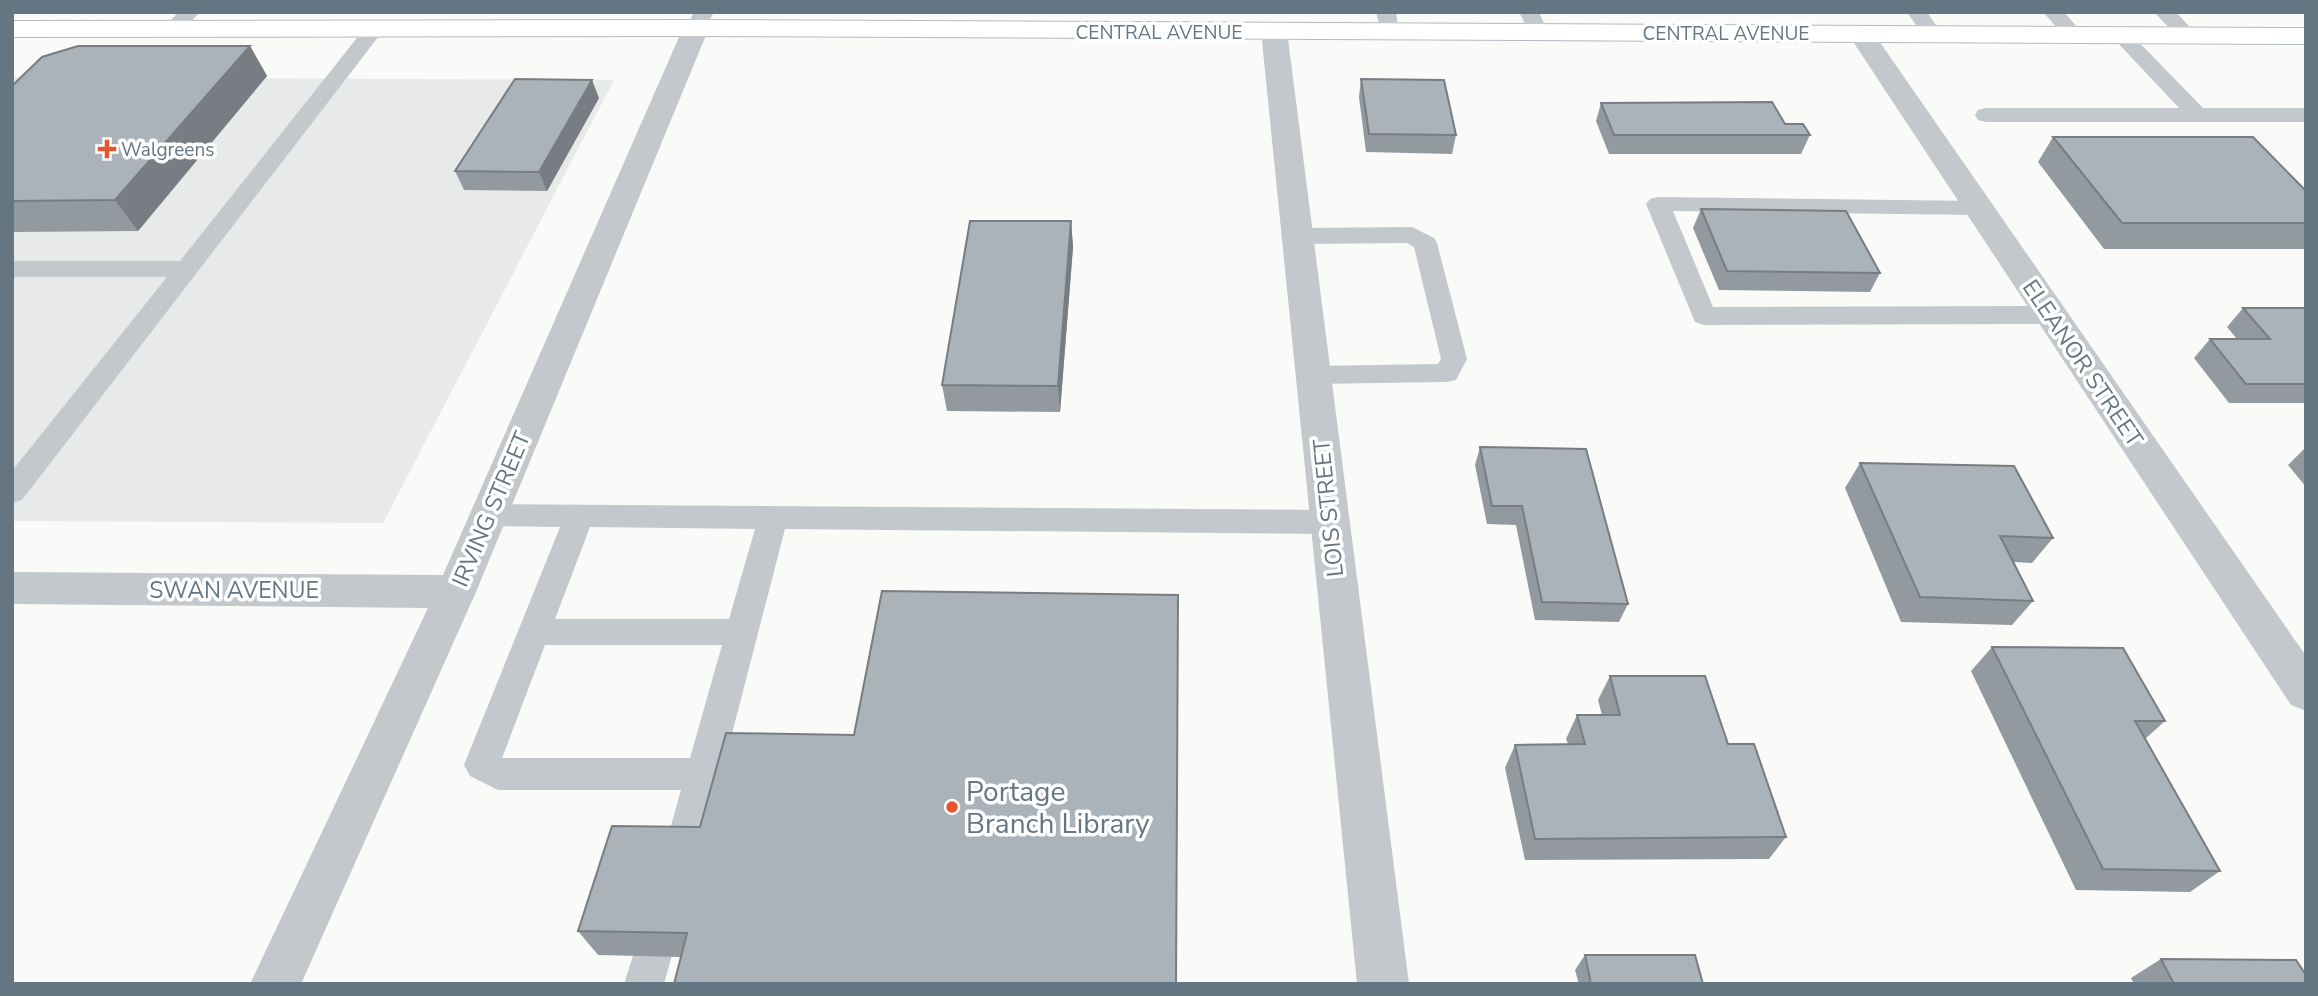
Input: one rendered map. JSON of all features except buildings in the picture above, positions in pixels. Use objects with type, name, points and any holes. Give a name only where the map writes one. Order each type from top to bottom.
[{"type":"main road","name":"CENTRAL AVENUE","points":[[12,29],[182,20],[375,28],[700,20],[1274,31],[1388,22],[1533,22],[1861,34],[2306,36]]},
{"type":"street","name":"IRVING STREET","points":[[275,984],[456,592],[700,20]]},
{"type":"street","name":"LOIS STREET","points":[[1274,31],[1383,984]]},
{"type":"street","name":"ELEANOR STREET","points":[[1861,34],[2306,692]]},
{"type":"street","name":"SWAN AVENUE","points":[[12,588],[456,592]]},
{"type":"lane","points":[[1917,12],[1933,34]]},
{"type":"lane","points":[[2053,12],[2074,35]]},
{"type":"lane","points":[[2164,12],[2188,36]]},
{"type":"lane","points":[[12,492],[375,28]]},
{"type":"lane","points":[[2121,35],[2197,115]]},
{"type":"lane","points":[[1986,115],[2306,115]]},
{"type":"lane","points":[[1978,208],[1658,204],[1704,316],[2051,315]]},
{"type":"lane","points":[[1299,236],[1412,235],[1425,243],[1454,359],[1446,373],[1313,375]]},
{"type":"lane","points":[[14,271],[187,269]]},
{"type":"lane","points":[[489,515],[1329,522]]},
{"type":"lane","points":[[579,516],[482,765],[499,774],[705,774]]},
{"type":"lane","points":[[644,984],[705,774],[773,517]]},
{"type":"lane","points":[[533,632],[743,632]]},
{"type":"shaded area","points":[[12,77],[614,80],[383,523],[12,521]]},
{"type":"place","name":"Walgreens","points":[[107,149]]},
{"type":"place","name":"Portage Branch Library","points":[[952,807]]}]
